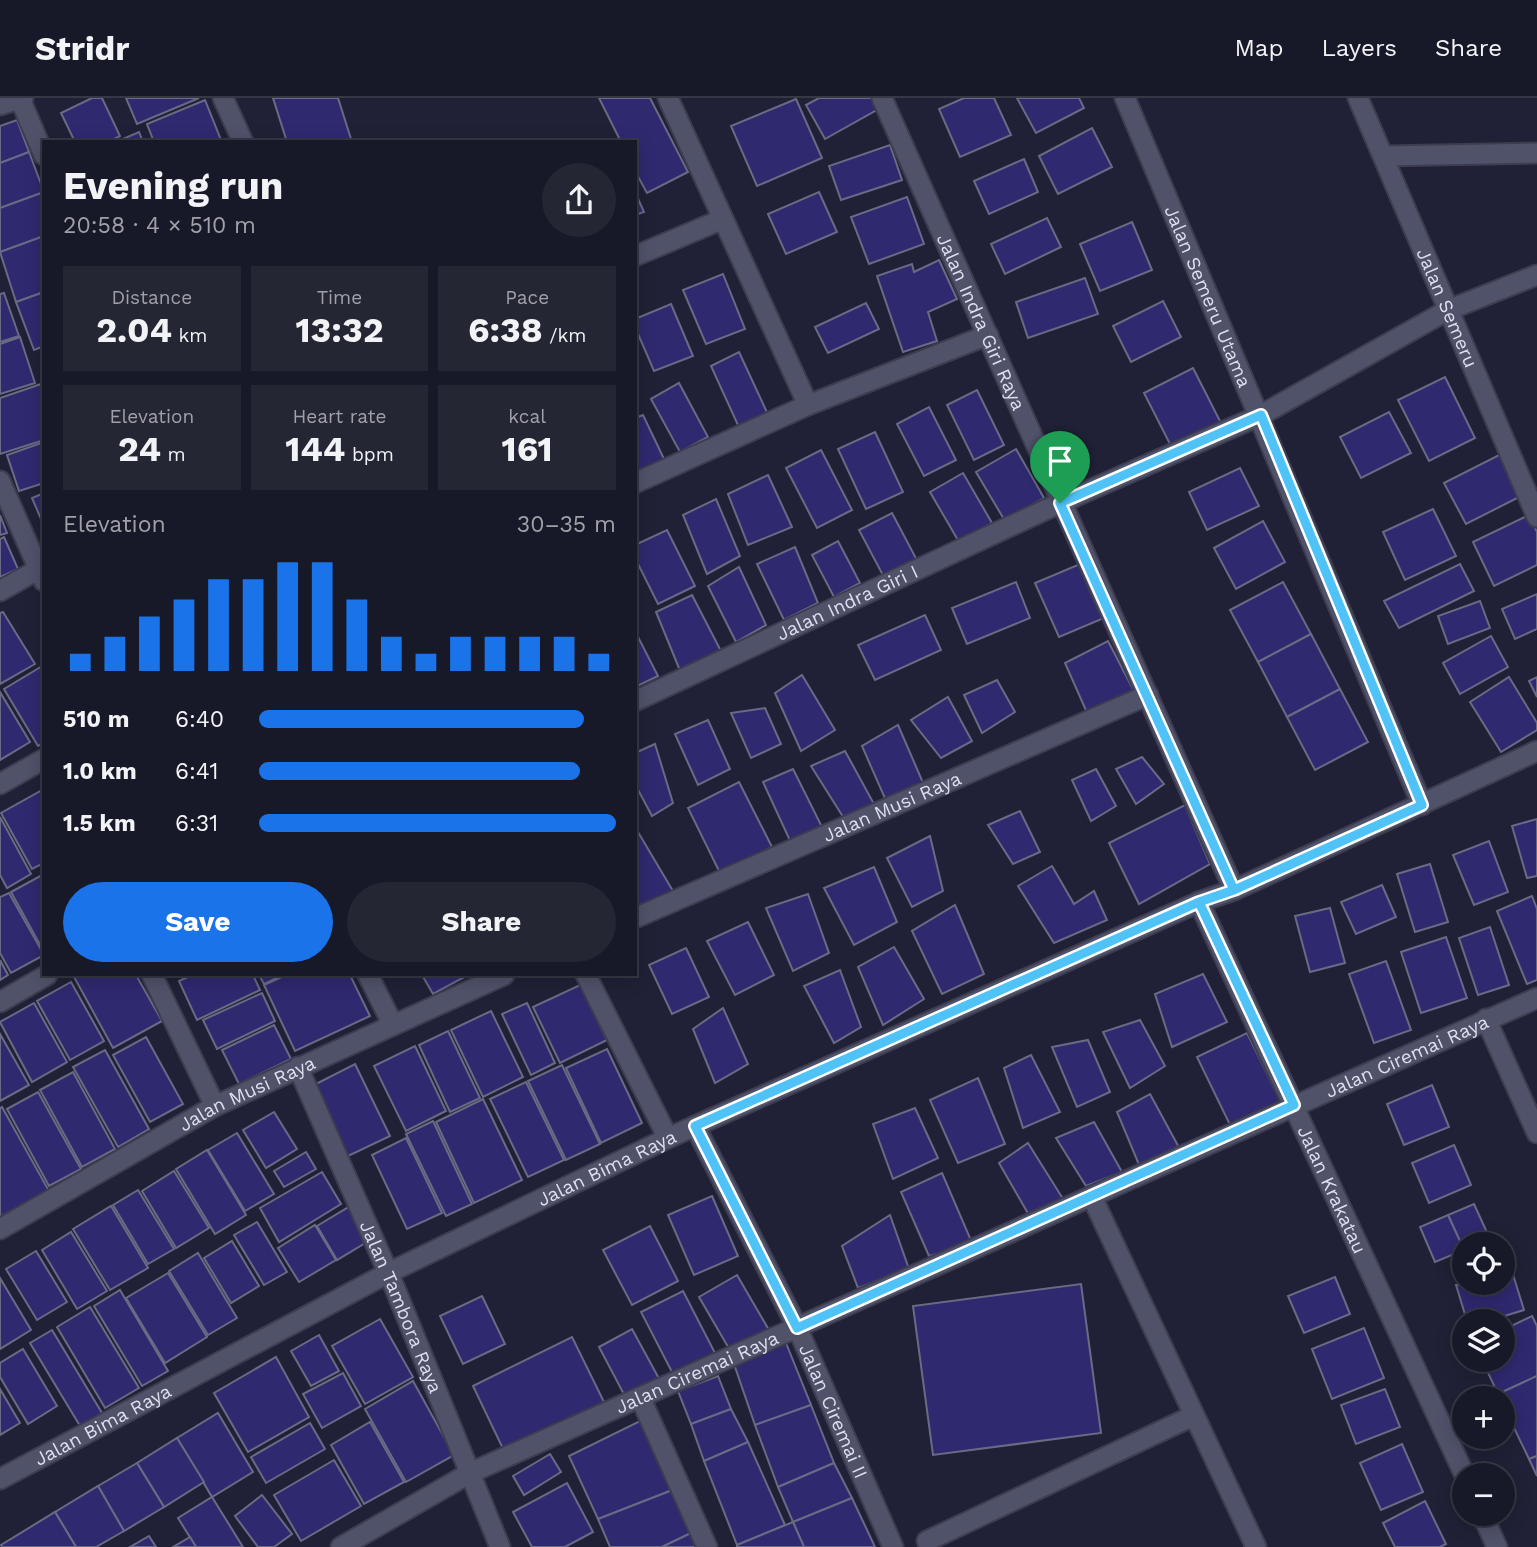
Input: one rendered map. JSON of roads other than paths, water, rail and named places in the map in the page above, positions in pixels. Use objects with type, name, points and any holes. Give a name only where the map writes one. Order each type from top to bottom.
[{"type":"street","points":[[0,105],[21,98],[42,150]]},
{"type":"street","points":[[223,98],[242,140]]},
{"type":"street","points":[[668,98],[808,405]]},
{"type":"street","name":"Jalan Indra Giri Raya","points":[[882,98],[1234,890]]},
{"type":"street","name":"Jalan Semeru Utama","points":[[1125,98],[1261,415],[1422,805]]},
{"type":"street","name":"Jalan Semeru","points":[[1358,98],[1537,517]]},
{"type":"street","points":[[1384,156],[1537,153]]},
{"type":"street","points":[[637,255],[723,219]]},
{"type":"street","name":"Jalan Indra Giri I","points":[[637,700],[1060,503],[1261,415],[1448,310],[1537,275]]},
{"type":"street","points":[[637,482],[808,405],[988,335]]},
{"type":"street","points":[[0,481],[41,575],[0,590]]},
{"type":"street","name":"Jalan Musi Raya","points":[[637,917],[1148,695]]},
{"type":"street","name":"Jalan Bima Raya","points":[[0,1479],[388,1273],[668,1138],[1199,902],[1234,890],[1537,751]]},
{"type":"street","points":[[0,784],[42,760]]},
{"type":"street","name":"Jalan Krakatau","points":[[1199,902],[1459,1463]]},
{"type":"street","points":[[0,1002],[45,976]]},
{"type":"street","points":[[152,976],[215,1106]]},
{"type":"street","points":[[368,976],[392,1023]]},
{"type":"street","name":"Jalan Musi Raya","points":[[0,1229],[215,1106],[392,1023],[502,976]]},
{"type":"street","points":[[587,976],[668,1138]]},
{"type":"street","name":"Jalan Ciremai Raya","points":[[341,1547],[470,1473],[1537,998]]},
{"type":"street","points":[[1486,1019],[1537,1133]]},
{"type":"street","name":"Jalan Tambora Raya","points":[[298,1067],[388,1273],[500,1547]]},
{"type":"street","name":"Jalan Ciremai II","points":[[695,1126],[797,1328],[893,1547]]},
{"type":"street","points":[[1092,1197],[1256,1547]]},
{"type":"street","points":[[640,1397],[707,1547]]},
{"type":"street","points":[[927,1541],[1193,1416]]},
{"type":"street","points":[[1487,1526],[1497,1547]]}]
